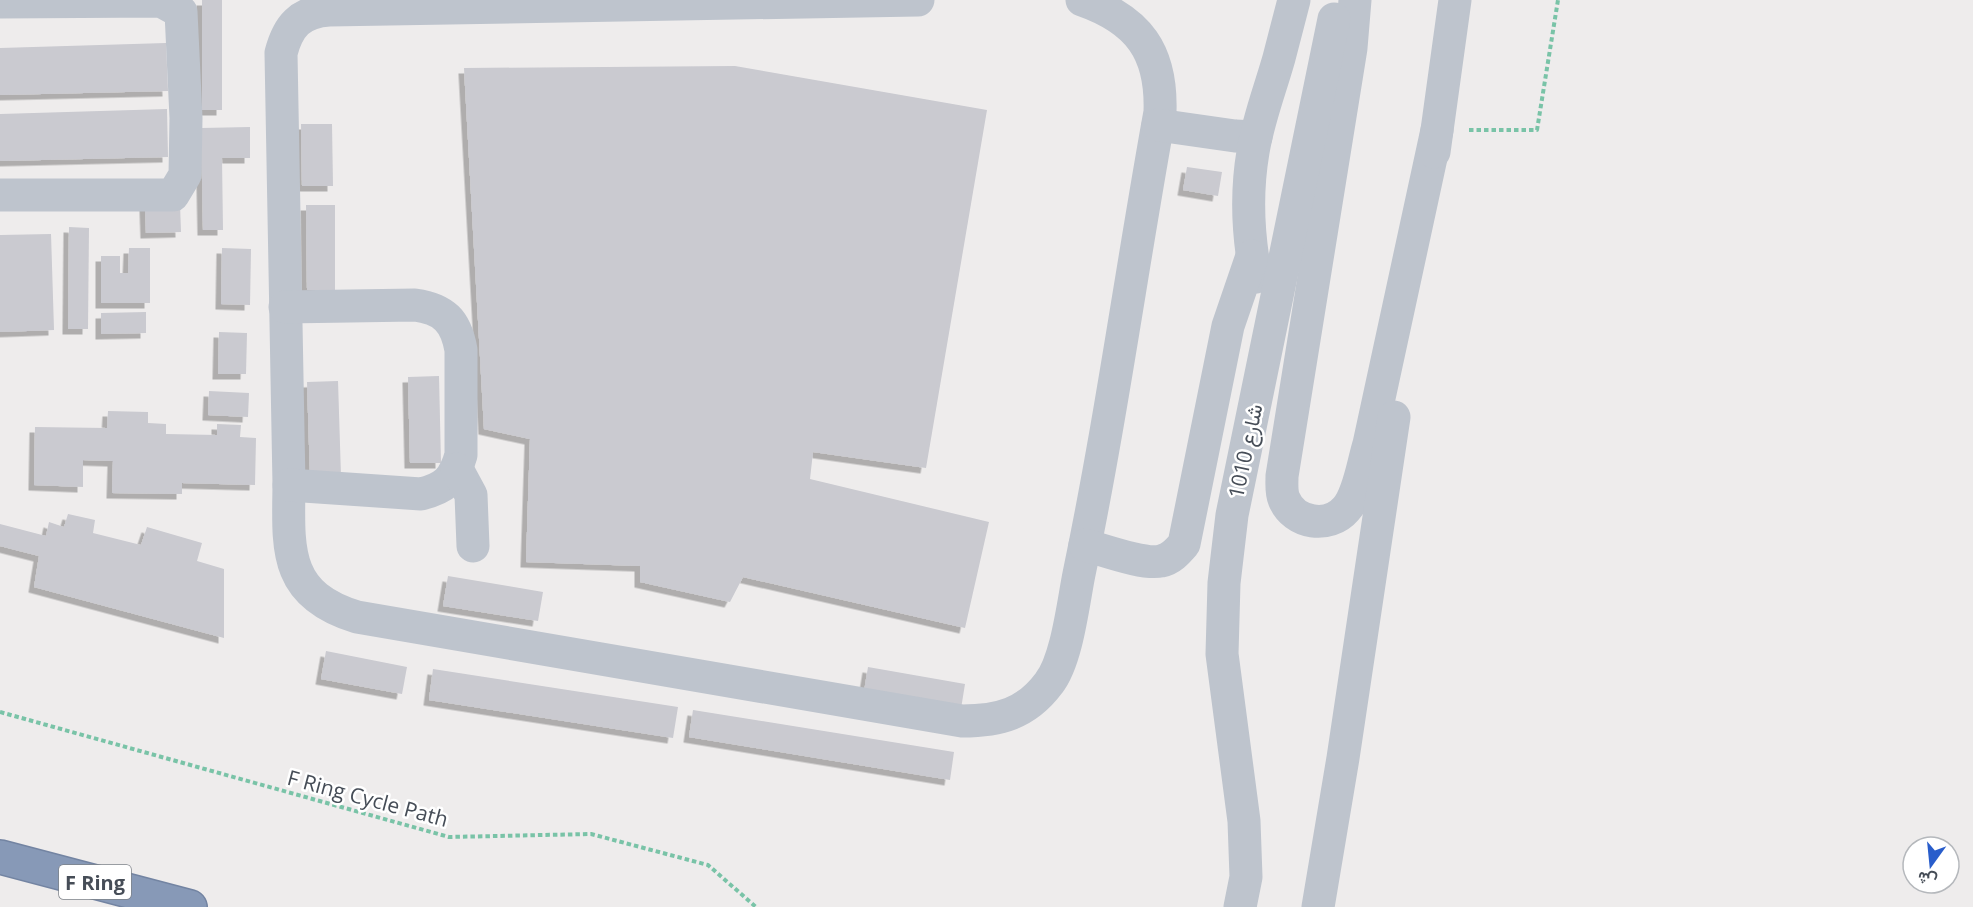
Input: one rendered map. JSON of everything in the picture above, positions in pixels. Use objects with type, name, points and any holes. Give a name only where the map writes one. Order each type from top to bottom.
[{"type":"highway","name":"F Ring","points":[[0,857],[190,907]]},
{"type":"street","points":[[918,0],[317,11],[296,5],[296,22],[289,31],[281,53],[288,536],[290,555],[297,573],[308,588],[322,602],[357,617],[962,722],[985,721],[1010,715],[1033,701],[1051,682],[1062,658],[1085,545],[1158,125],[1161,87],[1155,63],[1143,40],[1126,21],[1105,8],[1082,0]]},
{"type":"street","points":[[1270,333],[1259,294],[1252,256],[1249,216],[1250,184],[1256,137],[1294,0]]},
{"type":"street","name":"شارع 1010","points":[[1240,907],[1246,878],[1244,821],[1222,654],[1224,583],[1232,515],[1338,0]]},
{"type":"street","points":[[1355,0],[1351,48],[1282,476],[1284,500],[1300,517],[1311,521],[1323,522],[1334,519],[1344,512],[1355,492],[1369,444],[1437,130]]},
{"type":"street","points":[[1318,907],[1343,758],[1455,0]]},
{"type":"street","points":[[0,2],[161,1],[181,12],[186,118],[185,175],[173,195],[0,195]]},
{"type":"street","points":[[1158,125],[1256,137]]},
{"type":"street","points":[[1085,545],[1150,563],[1163,561],[1175,555],[1184,544],[1228,326],[1252,256]]},
{"type":"street","points":[[285,307],[415,305],[429,307],[442,314],[452,324],[461,350],[460,455],[457,469],[448,482],[436,490],[421,494],[289,485]]},
{"type":"street","points":[[457,469],[471,495],[473,546]]},
{"type":"path","points":[[1437,130],[1537,130],[1558,0]]},
{"type":"path","name":"F Ring Cycle Path","points":[[0,712],[449,837],[591,834],[708,866],[756,907]]},
{"type":"building","points":[[202,0],[222,0],[222,110],[202,110]]},
{"type":"building","points":[[166,43],[168,91],[0,95],[0,48]]},
{"type":"building","points":[[735,66],[987,110],[926,468],[813,452],[810,479],[989,522],[965,628],[743,577],[730,602],[640,582],[640,566],[526,562],[530,439],[484,429],[464,68]]},
{"type":"building","points":[[167,109],[168,157],[0,161],[0,114]]},
{"type":"building","points":[[301,124],[332,124],[333,186],[302,186]]},
{"type":"building","points":[[250,127],[250,158],[222,158],[223,230],[203,230],[201,128]]},
{"type":"building","points":[[1187,167],[1222,172],[1218,196],[1183,190]]},
{"type":"building","points":[[180,204],[181,232],[146,233],[145,205]]},
{"type":"building","points":[[306,205],[335,205],[335,290],[307,290]]},
{"type":"building","points":[[69,227],[89,228],[88,329],[68,329]]},
{"type":"building","points":[[51,234],[54,330],[0,332],[0,235]]},
{"type":"building","points":[[129,248],[150,248],[150,303],[101,303],[101,256],[120,256],[120,273],[128,273]]},
{"type":"building","points":[[222,248],[251,249],[250,305],[221,304]]},
{"type":"building","points":[[146,312],[146,333],[101,334],[101,313]]},
{"type":"building","points":[[219,332],[247,333],[246,374],[218,374]]},
{"type":"building","points":[[439,376],[441,463],[410,463],[408,377]]},
{"type":"building","points":[[338,381],[341,477],[310,478],[307,382]]},
{"type":"building","points":[[209,391],[249,393],[248,417],[208,415]]},
{"type":"building","points":[[108,411],[148,412],[148,423],[166,424],[166,434],[217,435],[217,424],[241,425],[240,437],[256,438],[255,485],[182,483],[182,494],[112,493],[113,461],[83,460],[83,487],[34,485],[35,427],[107,428]]},
{"type":"building","points":[[68,514],[95,520],[93,533],[141,545],[147,527],[202,543],[197,561],[224,569],[224,638],[34,587],[39,556],[0,546],[0,524],[46,536],[49,522],[64,527]]},
{"type":"building","points":[[448,576],[543,592],[538,621],[443,606]]},
{"type":"building","points":[[326,651],[407,667],[402,694],[321,679]]},
{"type":"building","points":[[868,667],[965,684],[960,715],[863,698]]},
{"type":"building","points":[[433,669],[678,707],[673,738],[429,700]]},
{"type":"building","points":[[693,710],[954,752],[950,780],[689,737]]}]
